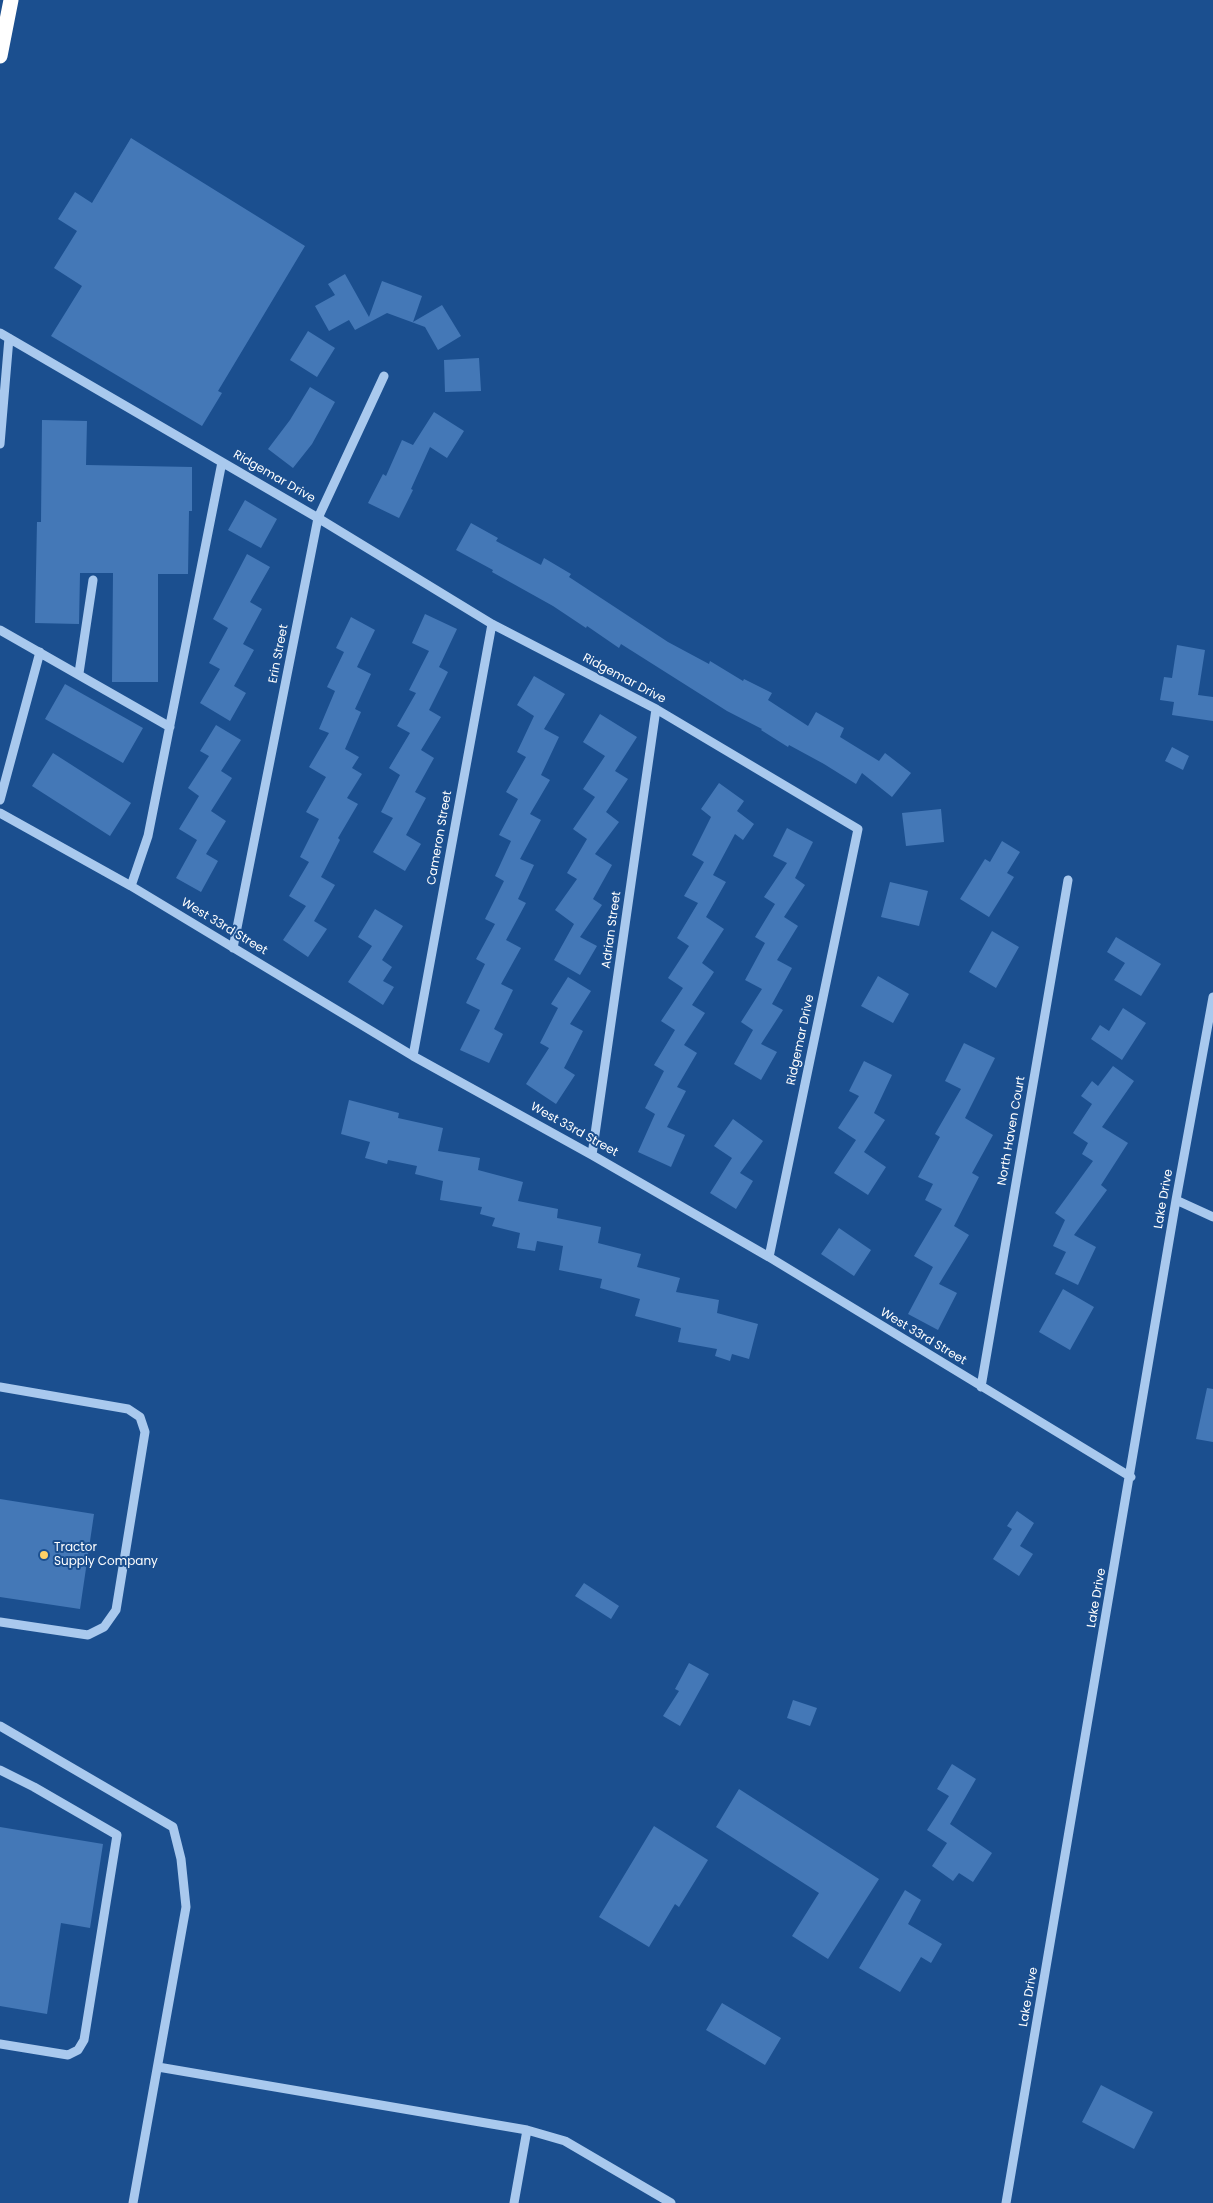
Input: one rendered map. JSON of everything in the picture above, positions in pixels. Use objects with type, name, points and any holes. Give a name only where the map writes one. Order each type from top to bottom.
[{"type":"highway","points":[[0,56],[11,0]]},
{"type":"street","name":"Ridgemar Drive","points":[[0,333],[318,518],[492,624],[656,709],[858,828],[769,1257]]},
{"type":"street","points":[[0,444],[9,338]]},
{"type":"street","name":"Erin Street","points":[[233,948],[318,518],[384,376]]},
{"type":"street","points":[[131,886],[148,836],[222,462]]},
{"type":"street","points":[[80,673],[93,580]]},
{"type":"street","name":"Cameron Street","points":[[412,1056],[492,624]]},
{"type":"street","points":[[0,630],[80,673],[170,727]]},
{"type":"street","points":[[0,800],[4,765],[40,652]]},
{"type":"street","name":"Adrian Street","points":[[592,1155],[656,709]]},
{"type":"street","name":"West 33rd Street","points":[[0,813],[131,886],[412,1056],[592,1155],[769,1257],[1131,1478]]},
{"type":"street","name":"North Haven Court","points":[[981,1387],[1068,880]]},
{"type":"street","name":"Lake Drive","points":[[1006,2203],[1131,1478],[1176,1200],[1213,997]]},
{"type":"street","points":[[1176,1200],[1213,1217]]},
{"type":"street","points":[[0,1387],[128,1409],[140,1417],[145,1432],[116,1610],[104,1627],[88,1635],[0,1622]]},
{"type":"street","points":[[0,1726],[173,1827],[181,1858],[186,1907],[134,2203]]},
{"type":"street","points":[[0,1770],[34,1787],[118,1836],[84,2040],[78,2050],[68,2055],[0,2044]]},
{"type":"street","points":[[158,2067],[527,2130],[565,2141],[672,2203]]},
{"type":"street","points":[[514,2203],[527,2130]]},
{"type":"building","points":[[131,138],[305,246],[218,391],[222,393],[202,426],[51,336],[82,286],[54,268],[77,231],[58,219],[75,192],[92,203]]},
{"type":"building","points":[[345,274],[369,317],[382,281],[422,296],[413,322],[442,305],[461,336],[438,350],[425,327],[387,313],[355,330],[349,320],[329,331],[315,306],[335,295],[328,284]]},
{"type":"building","points":[[308,331],[335,348],[317,377],[290,360]]},
{"type":"building","points":[[479,358],[481,391],[445,392],[444,360]]},
{"type":"building","points":[[310,387],[335,402],[312,444],[293,468],[268,449],[290,420]]},
{"type":"building","points":[[434,412],[464,431],[447,458],[430,447],[411,489],[413,490],[399,518],[368,503],[383,474],[386,476],[402,440],[413,445]]},
{"type":"building","points":[[42,420],[87,421],[86,465],[192,467],[192,511],[189,511],[188,574],[158,574],[158,682],[112,682],[113,573],[80,573],[79,624],[35,623],[37,522],[41,522]]},
{"type":"building","points":[[245,500],[277,519],[261,548],[228,530]]},
{"type":"building","points":[[471,523],[498,538],[496,541],[541,565],[544,558],[571,574],[569,577],[668,642],[709,664],[710,661],[743,681],[744,679],[772,693],[768,700],[808,726],[816,712],[844,728],[840,737],[879,761],[885,753],[911,773],[892,797],[862,773],[856,784],[824,764],[789,745],[788,747],[762,729],[727,711],[621,644],[619,648],[587,626],[586,628],[553,606],[492,572],[493,570],[456,550]]},
{"type":"building","points":[[247,554],[270,567],[250,602],[262,609],[243,644],[254,650],[234,686],[246,693],[230,721],[200,703],[220,669],[209,663],[228,628],[213,619]]},
{"type":"building","points":[[425,614],[457,629],[439,667],[448,672],[429,710],[441,717],[421,750],[434,758],[415,792],[426,798],[406,835],[421,844],[405,871],[373,852],[393,818],[381,812],[400,775],[389,768],[410,733],[397,726],[416,693],[409,690],[429,651],[412,643]]},
{"type":"building","points":[[351,617],[375,630],[357,667],[371,674],[355,709],[361,712],[345,749],[359,757],[352,768],[362,774],[347,798],[358,804],[338,838],[340,840],[321,877],[335,885],[314,921],[327,929],[308,957],[283,940],[306,906],[289,896],[309,862],[300,857],[319,819],[306,812],[326,777],[309,767],[329,733],[319,729],[335,691],[327,687],[344,652],[336,648]]},
{"type":"building","points":[[1177,645],[1205,650],[1198,695],[1213,697],[1213,721],[1172,715],[1174,702],[1160,700],[1164,677],[1172,678]]},
{"type":"building","points":[[534,676],[565,694],[544,729],[559,737],[541,775],[550,780],[530,814],[541,820],[520,859],[534,865],[518,899],[526,903],[506,940],[521,948],[501,984],[513,990],[494,1029],[503,1034],[489,1063],[460,1050],[480,1010],[466,1003],[485,964],[476,959],[495,924],[485,919],[504,881],[495,876],[511,841],[499,835],[518,799],[506,792],[526,757],[517,752],[534,716],[517,705]]},
{"type":"building","points":[[65,684],[143,728],[123,763],[45,719]]},
{"type":"building","points":[[600,714],[637,737],[615,771],[628,779],[606,812],[619,822],[595,854],[612,865],[593,899],[602,905],[580,937],[597,946],[580,975],[554,960],[574,924],[555,910],[577,879],[567,873],[587,839],[573,829],[595,797],[583,789],[605,756],[583,742]]},
{"type":"building","points":[[216,725],[241,740],[221,771],[232,778],[211,811],[226,821],[206,854],[218,861],[201,892],[176,878],[197,840],[179,829],[199,796],[188,788],[209,756],[200,751]]},
{"type":"building","points":[[1172,747],[1189,756],[1183,770],[1165,761]]},
{"type":"building","points":[[53,753],[131,803],[110,836],[32,786]]},
{"type":"building","points":[[719,783],[744,801],[737,811],[754,824],[743,840],[735,834],[713,875],[726,882],[706,917],[724,929],[702,963],[714,972],[692,1005],[705,1013],[684,1045],[697,1053],[677,1087],[686,1091],[667,1127],[685,1135],[671,1167],[638,1152],[655,1114],[645,1108],[664,1071],[654,1065],[675,1030],[661,1021],[683,988],[668,978],[689,946],[677,938],[698,903],[684,896],[704,862],[692,855],[711,817],[701,809]]},
{"type":"building","points":[[941,809],[944,842],[906,846],[902,813]]},
{"type":"building","points":[[787,828],[813,842],[795,878],[805,885],[784,917],[798,926],[777,960],[792,968],[772,1004],[783,1010],[761,1044],[777,1052],[761,1080],[734,1064],[753,1030],[741,1022],[762,989],[745,980],[765,943],[755,937],[775,904],[764,897],[787,863],[773,856]]},
{"type":"building","points":[[1002,841],[1020,852],[1007,873],[1014,877],[989,917],[960,899],[985,859],[990,862]]},
{"type":"building","points":[[890,882],[928,891],[919,926],[881,917]]},
{"type":"building","points":[[375,909],[403,926],[382,960],[392,967],[383,981],[394,987],[383,1005],[348,982],[372,946],[358,937]]},
{"type":"building","points":[[992,931],[1019,947],[996,988],[969,972]]},
{"type":"building","points":[[1116,937],[1161,964],[1141,996],[1114,980],[1125,963],[1107,952]]},
{"type":"building","points":[[878,976],[909,994],[893,1023],[861,1006]]},
{"type":"building","points":[[568,977],[591,991],[570,1024],[583,1031],[564,1068],[575,1075],[556,1104],[526,1084],[549,1048],[540,1043],[558,1008],[551,1004]]},
{"type":"building","points":[[1123,1008],[1146,1023],[1122,1060],[1091,1039],[1100,1025],[1109,1031]]},
{"type":"building","points":[[964,1043],[995,1058],[965,1118],[993,1135],[972,1173],[979,1177],[954,1226],[969,1235],[939,1284],[957,1293],[938,1330],[908,1314],[933,1267],[914,1256],[942,1209],[925,1200],[933,1184],[918,1177],[940,1137],[935,1134],[961,1089],[945,1081]]},
{"type":"building","points":[[864,1061],[892,1075],[874,1113],[885,1120],[864,1152],[886,1167],[868,1195],[834,1173],[856,1140],[838,1128],[859,1096],[849,1091]]},
{"type":"building","points":[[1113,1066],[1134,1081],[1102,1127],[1128,1143],[1101,1185],[1107,1190],[1074,1235],[1096,1247],[1078,1285],[1055,1274],[1066,1252],[1053,1246],[1065,1220],[1055,1213],[1093,1161],[1082,1154],[1088,1143],[1073,1133],[1092,1104],[1081,1096],[1092,1081],[1098,1086]]},
{"type":"building","points":[[349,1100],[399,1113],[398,1118],[443,1128],[438,1151],[480,1158],[478,1170],[523,1182],[518,1201],[558,1209],[557,1218],[601,1227],[598,1243],[641,1254],[637,1267],[680,1278],[676,1292],[719,1300],[717,1313],[758,1324],[749,1359],[732,1354],[730,1361],[715,1356],[717,1349],[678,1342],[681,1328],[635,1316],[640,1299],[600,1288],[602,1279],[559,1270],[563,1246],[537,1241],[535,1251],[517,1248],[520,1233],[492,1226],[495,1218],[480,1214],[482,1207],[440,1200],[443,1181],[415,1174],[417,1166],[388,1160],[387,1164],[365,1158],[370,1142],[341,1134]]},
{"type":"building","points":[[733,1119],[763,1141],[740,1173],[753,1181],[736,1209],[710,1193],[732,1158],[714,1146]]},
{"type":"building","points":[[839,1228],[871,1250],[854,1276],[821,1254]]},
{"type":"building","points":[[1063,1289],[1094,1307],[1070,1350],[1039,1332]]},
{"type":"building","points":[[1207,1388],[1213,1389],[1213,1442],[1196,1439]]},
{"type":"building","name":"Tractor Supply Company","points":[[0,1499],[94,1514],[80,1609],[0,1597]]},
{"type":"building","points":[[1017,1511],[1034,1523],[1020,1546],[1033,1554],[1019,1576],[993,1559],[1012,1529],[1007,1526]]},
{"type":"building","points":[[584,1583],[619,1606],[611,1619],[575,1596]]},
{"type":"building","points":[[689,1663],[709,1674],[680,1726],[663,1716],[679,1691],[675,1689]]},
{"type":"building","points":[[793,1700],[817,1708],[810,1726],[787,1718]]},
{"type":"building","points":[[952,1764],[976,1779],[950,1824],[992,1853],[973,1882],[959,1873],[953,1881],[932,1866],[947,1843],[927,1830],[949,1796],[937,1789]]},
{"type":"building","points":[[739,1789],[879,1879],[828,1959],[792,1936],[819,1893],[716,1827]]},
{"type":"building","points":[[654,1826],[708,1860],[679,1907],[675,1904],[649,1947],[599,1917]]},
{"type":"building","points":[[0,1827],[103,1844],[90,1928],[61,1923],[47,2014],[0,2006]]},
{"type":"building","points":[[905,1890],[921,1900],[908,1924],[942,1944],[931,1963],[921,1957],[900,1992],[859,1968]]},
{"type":"building","points":[[722,2003],[781,2038],[765,2065],[706,2030]]},
{"type":"building","points":[[1101,2085],[1153,2112],[1134,2149],[1082,2122]]},
{"type":"place","name":"Tractor Supply Company","points":[[44,1555]]}]
